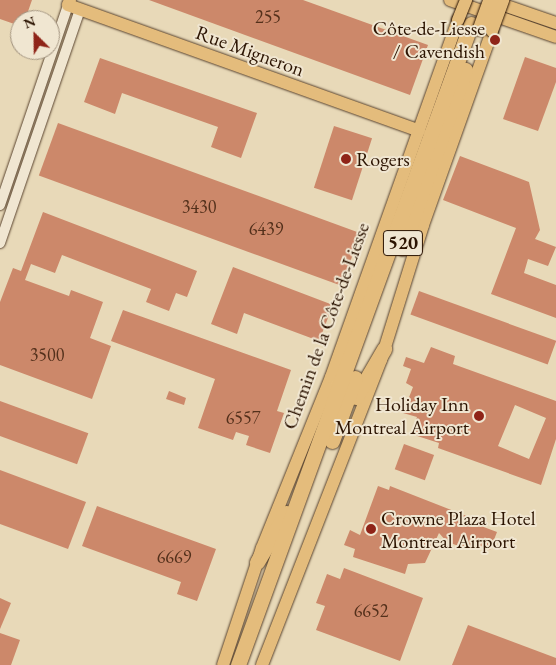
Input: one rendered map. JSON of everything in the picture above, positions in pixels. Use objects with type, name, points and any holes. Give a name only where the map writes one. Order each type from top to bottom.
[{"type":"highway","name":"Chemin de la Côte-de-Liesse","points":[[475,26],[480,0]]},
{"type":"highway","name":"Chemin de la Côte-de-Liesse","points":[[475,26],[490,0]]},
{"type":"highway","name":"520","points":[[249,665],[322,453],[475,26]]},
{"type":"highway","points":[[257,562],[384,350]]},
{"type":"highway","name":"520","points":[[238,665],[322,453]]},
{"type":"main road","points":[[450,0],[556,37]]},
{"type":"main road","name":"Chemin de la Côte-de-Liesse","points":[[262,665],[384,350],[423,225],[475,26],[466,0]]},
{"type":"main road","points":[[490,0],[556,23]]},
{"type":"main road","name":"Chemin de la Côte-de-Liesse","points":[[223,665],[257,562],[330,377],[418,131],[475,26],[503,0]]},
{"type":"main road","name":"Rue Migneron","points":[[75,4],[418,131]]},
{"type":"street","points":[[0,205],[75,4]]},
{"type":"street","points":[[0,243],[75,4]]},
{"type":"building","points":[[0,0],[32,0],[28,10],[10,10],[10,22],[0,19]]},
{"type":"building","points":[[149,0],[303,0],[428,45],[410,95]]},
{"type":"building","points":[[525,57],[556,68],[556,82],[538,131],[503,119]]},
{"type":"building","points":[[100,58],[257,113],[241,158],[211,147],[218,127],[122,93],[115,114],[84,102]]},
{"type":"building","points":[[58,123],[361,233],[341,286],[39,176]]},
{"type":"building","points":[[334,126],[372,138],[352,200],[314,188]]},
{"type":"building","points":[[460,156],[529,182],[540,230],[535,239],[556,247],[548,266],[528,259],[524,273],[556,285],[556,318],[491,294],[516,228],[443,200]]},
{"type":"building","points":[[43,212],[197,271],[187,297],[176,293],[169,311],[146,302],[151,289],[62,255],[55,273],[31,264],[25,280],[69,296],[71,290],[103,302],[90,338],[111,346],[92,399],[0,365],[0,302],[13,268],[21,271]]},
{"type":"building","points":[[233,267],[333,305],[319,341],[244,313],[237,334],[211,324]]},
{"type":"building","points":[[419,291],[556,341],[548,364],[410,314]]},
{"type":"building","points":[[123,310],[291,370],[277,411],[284,413],[270,453],[246,445],[249,436],[236,432],[233,440],[198,428],[215,379],[111,341]]},
{"type":"building","points":[[431,347],[455,356],[453,364],[556,401],[556,439],[541,485],[438,448],[439,443],[411,434],[417,417],[403,413],[413,387],[406,383],[411,369],[403,366],[406,357],[424,363]],"holes":[[[515,405],[546,418],[529,459],[498,446]]]},
{"type":"building","points":[[169,391],[186,398],[184,405],[166,399]]},
{"type":"building","points":[[0,401],[88,433],[77,464],[0,436]]},
{"type":"building","points":[[404,444],[434,455],[425,480],[395,469]]},
{"type":"building","points":[[0,470],[86,502],[68,549],[0,524]]},
{"type":"building","points":[[378,486],[389,490],[390,486],[482,522],[481,526],[497,532],[490,550],[474,543],[471,550],[447,542],[439,533],[425,563],[408,564],[405,574],[353,557],[355,549],[344,545],[350,530],[360,535]]},
{"type":"building","points":[[97,506],[216,549],[197,601],[177,594],[181,582],[82,546]]},
{"type":"building","points":[[344,568],[423,598],[400,661],[316,630],[325,606],[316,603],[327,574],[340,579]]},
{"type":"building","points":[[0,598],[11,603],[0,629]]},
{"type":"building","points":[[468,625],[556,658],[556,665],[452,665]]},
{"type":"building","points":[[0,633],[20,640],[11,665],[0,665]]},
{"type":"place","name":"Côte-de-Liesse / Cavendish","points":[[495,40]]},
{"type":"place","name":"Rogers","points":[[346,159]]},
{"type":"place","name":"Holiday Inn Montreal Airport","points":[[479,416]]},
{"type":"place","name":"Crowne Plaza Hotel Montreal Airport","points":[[371,529]]}]
